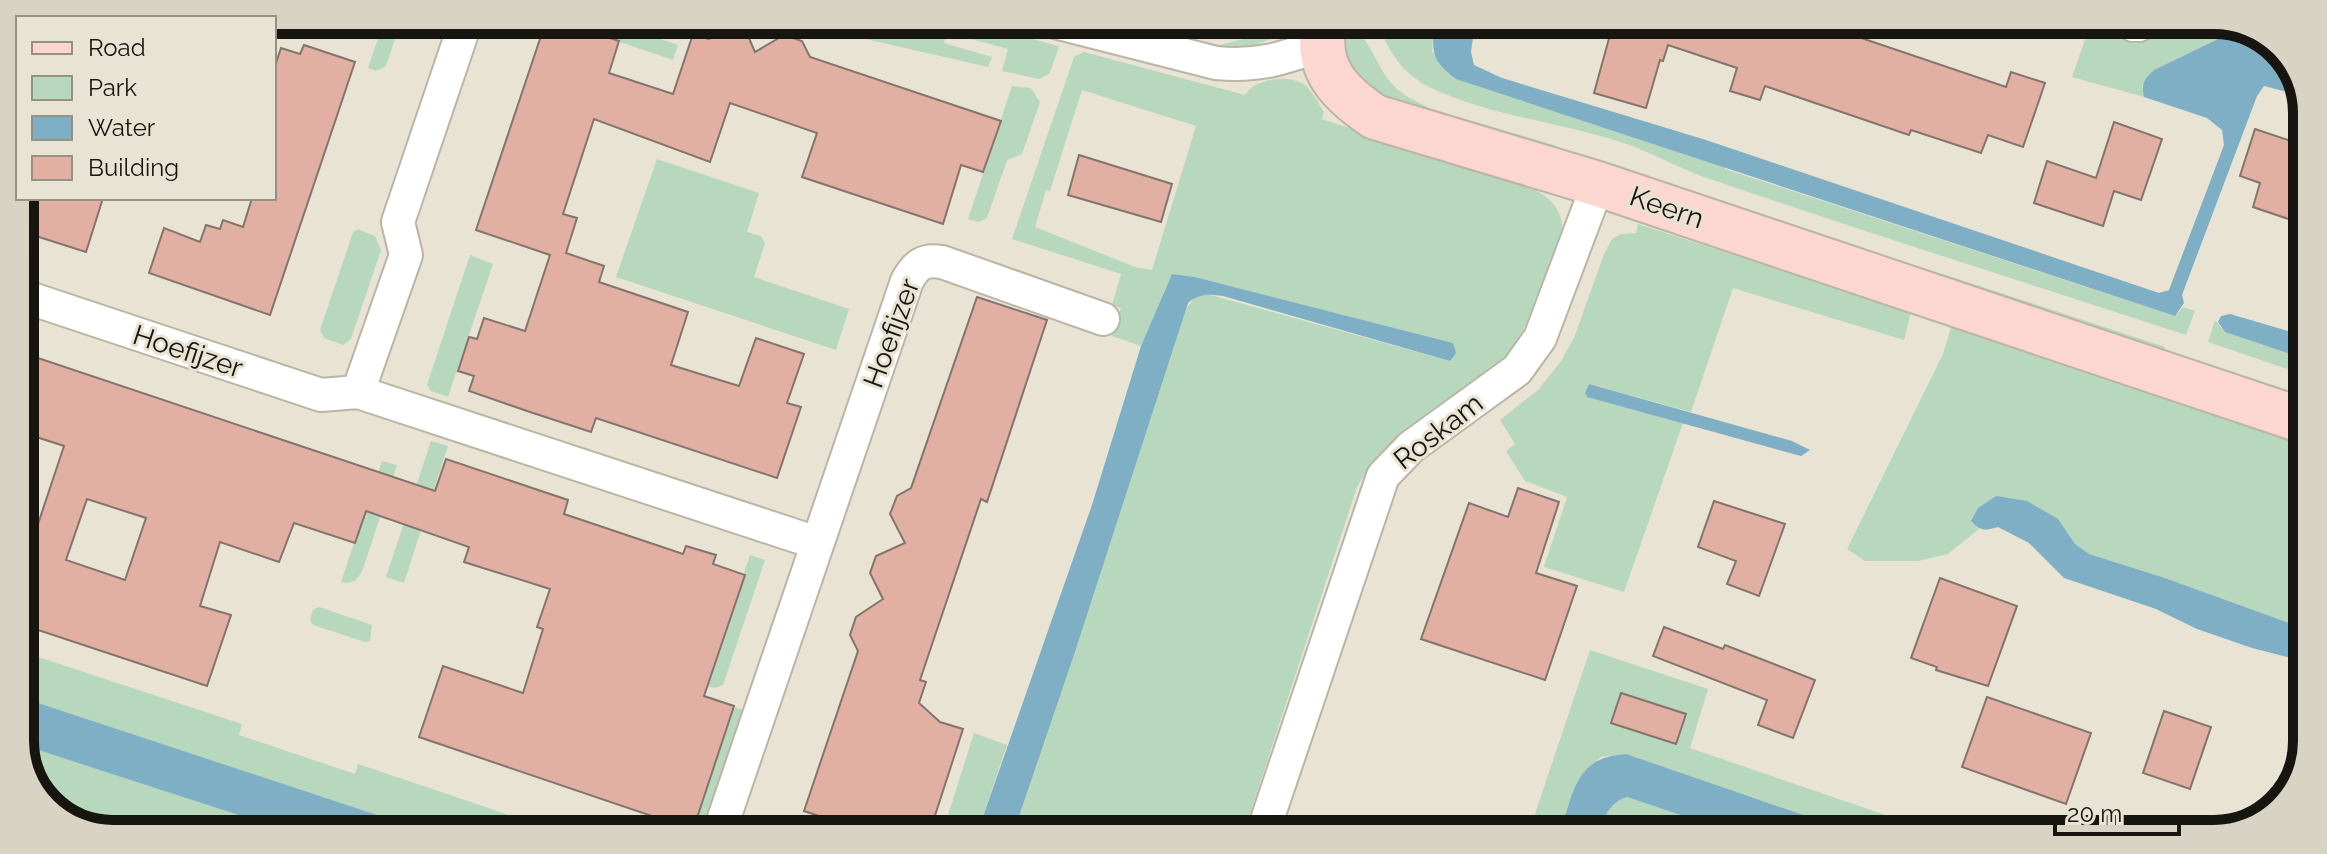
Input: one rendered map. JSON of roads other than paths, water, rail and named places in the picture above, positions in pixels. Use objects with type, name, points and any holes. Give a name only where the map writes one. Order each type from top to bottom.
[{"type":"street","points":[[358,392],[406,255],[398,222],[462,34]]},
{"type":"street","name":"Keern","points":[[1102,34],[1216,63],[1239,65],[1263,64],[1322,34],[1326,67],[1352,102],[1375,117],[1598,184],[2293,417]]},
{"type":"street","name":"Roskam","points":[[1267,820],[1383,476],[1411,447],[1517,370],[1530,354],[1540,338],[1598,184]]},
{"type":"street","name":"Hoefijzer","points":[[723,820],[914,267],[928,260],[942,262],[1103,319]]},
{"type":"street","name":"Hoefijzer","points":[[34,300],[321,395],[358,392],[817,543]]},
{"type":"water","points":[[1434,34],[1473,34],[1471,52],[1474,65],[1502,78],[1706,140],[2159,293],[2169,290],[2224,145],[2222,130],[2207,118],[2144,97],[2146,79],[2154,70],[2226,35],[2249,42],[2270,57],[2273,60],[2271,66],[2281,71],[2290,93],[2264,86],[2257,96],[2182,295],[2184,303],[2175,316],[1456,79],[1438,61]]},
{"type":"water","points":[[1172,274],[1195,277],[1453,343],[1456,353],[1450,361],[1223,296],[1204,295],[1188,303],[1018,820],[982,820],[1092,505],[1141,346]]},
{"type":"water","points":[[2230,314],[2293,332],[2293,355],[2225,332],[2218,322],[2221,316]]},
{"type":"water","points":[[1589,384],[1792,441],[1810,450],[1801,456],[1587,397],[1585,393]]},
{"type":"water","points":[[1996,496],[2027,501],[2058,519],[2075,544],[2089,554],[2293,624],[2293,658],[2197,629],[2156,609],[2064,578],[2029,543],[1998,527],[1977,527],[1971,521],[1978,508]]},
{"type":"water","points":[[34,702],[391,820],[253,820],[34,749]]},
{"type":"water","points":[[1626,754],[1818,820],[1695,820],[1627,797],[1612,807],[1604,820],[1564,820],[1579,779],[1586,769],[1609,757]]}]
